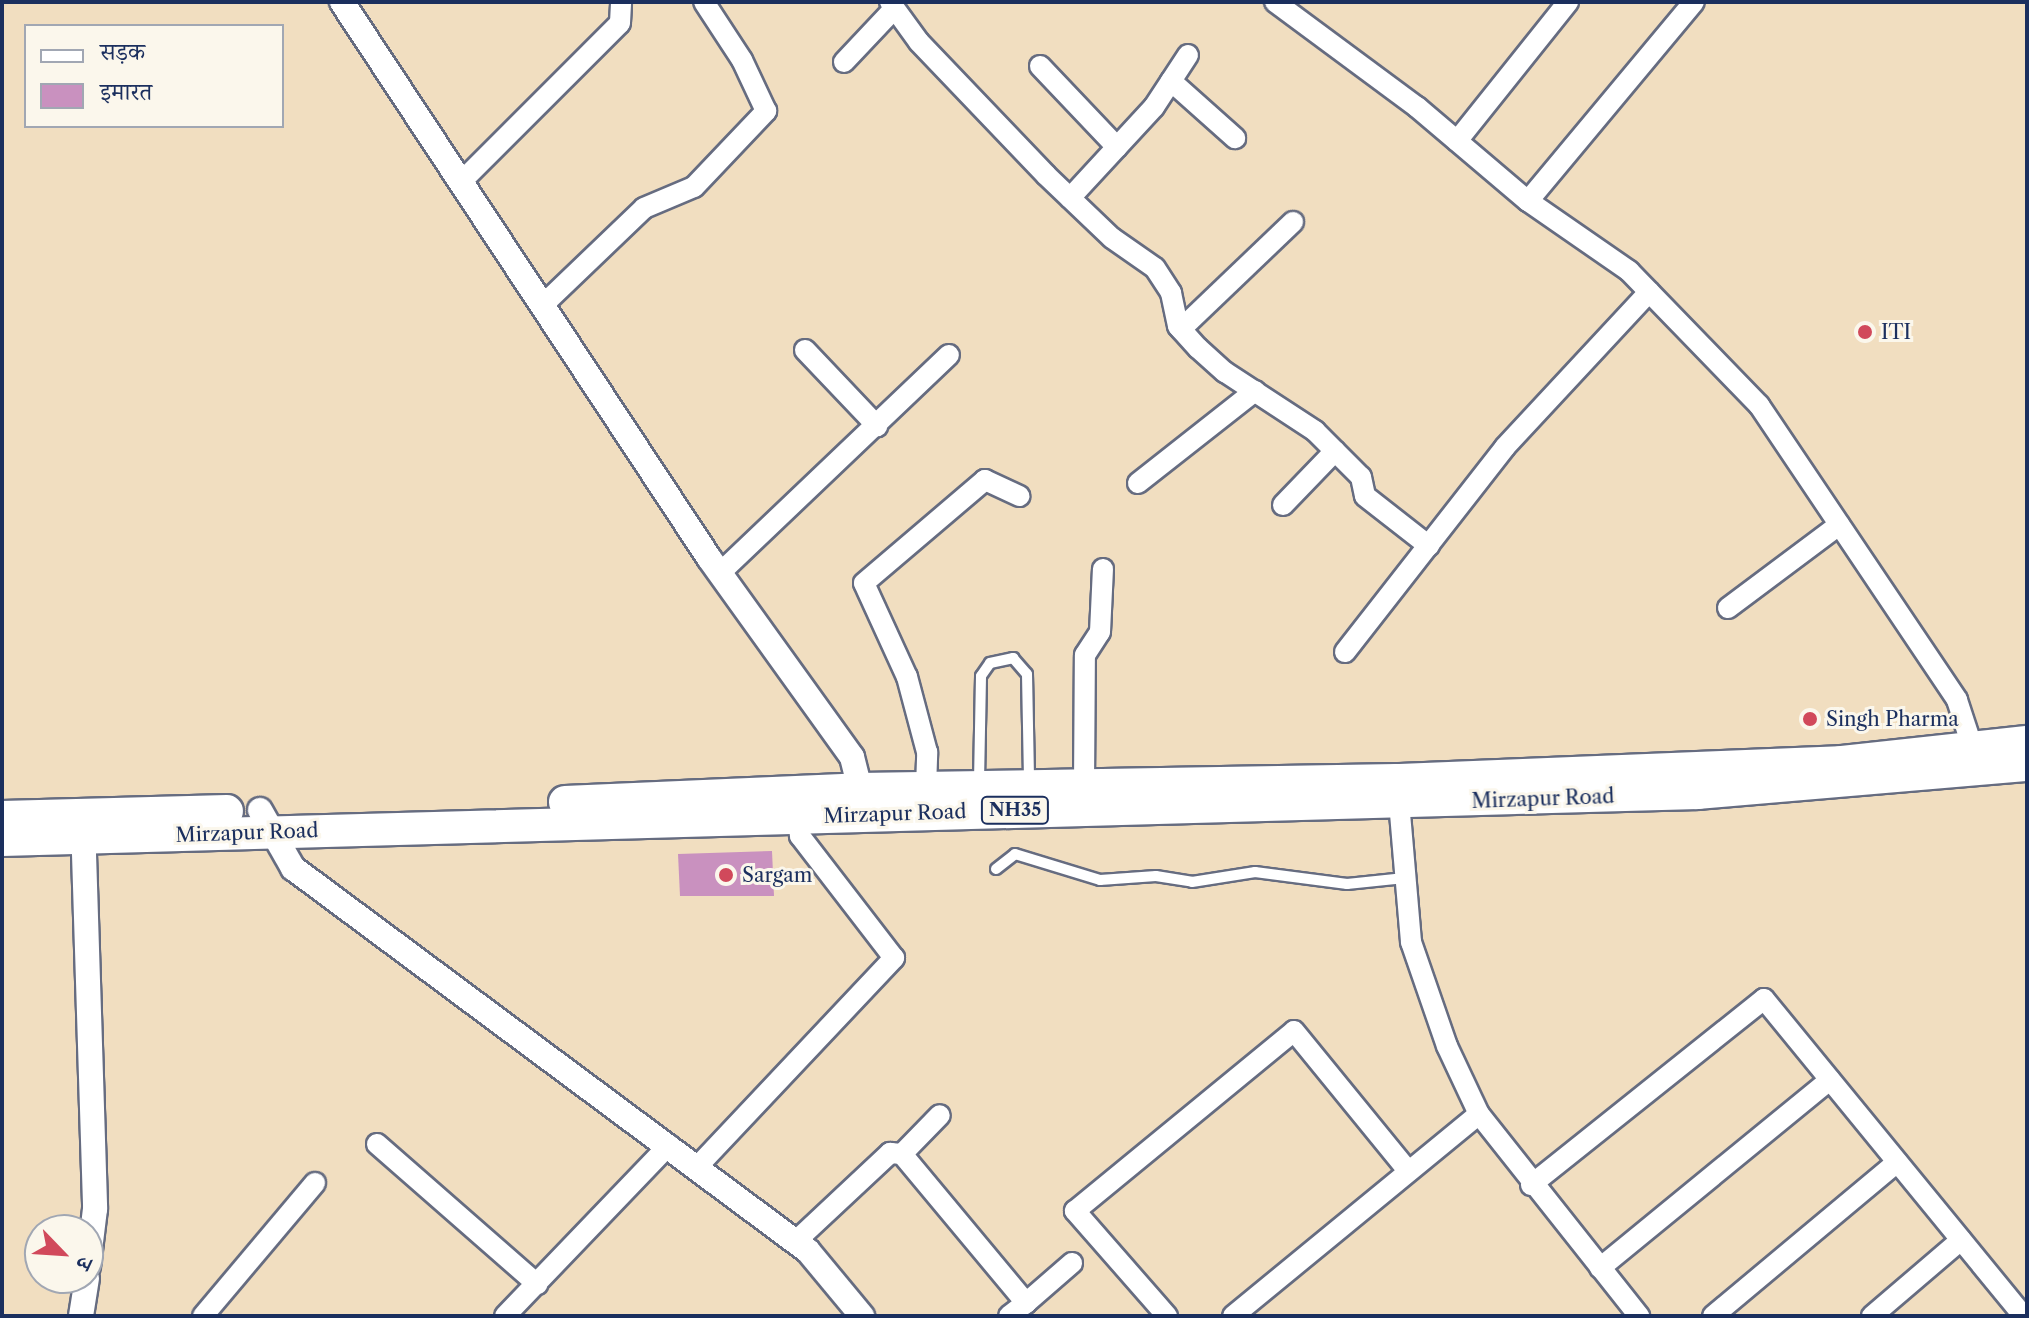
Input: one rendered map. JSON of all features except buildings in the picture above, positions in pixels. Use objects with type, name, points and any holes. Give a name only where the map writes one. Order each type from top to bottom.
[{"type":"highway","name":"Mirzapur Road","points":[[2,840],[83,828],[264,820],[1398,792],[1842,762],[1973,749],[2025,762]]},
{"type":"highway","name":"Mirzapur Road","points":[[798,805],[860,789],[1084,785],[1398,792],[1698,793],[2025,762]]},
{"type":"highway","name":"Mirzapur Road","points":[[2,817],[83,828]]},
{"type":"street","points":[[342,2],[545,303],[720,573],[852,757],[860,789]]},
{"type":"street","points":[[462,181],[620,23],[621,2]]},
{"type":"street","points":[[545,303],[644,208],[694,187],[766,111],[742,60],[704,2]]},
{"type":"street","points":[[1457,141],[1568,2]]},
{"type":"street","points":[[1528,201],[1694,2]]},
{"type":"street","points":[[844,62],[892,6],[948,74],[1070,198],[1112,238],[1155,268],[1171,293],[1181,329],[1225,372],[1315,431],[1361,477],[1365,496],[1429,546]]},
{"type":"street","points":[[1290,6],[1528,201],[1629,271],[1759,405],[1957,700],[1973,749]]},
{"type":"street","points":[[1070,198],[1117,147],[1171,81],[1188,55]]},
{"type":"street","points":[[1040,66],[1117,147]]},
{"type":"street","points":[[1171,81],[1235,138]]},
{"type":"street","points":[[1181,329],[1293,222]]},
{"type":"street","points":[[1345,652],[1505,447],[1649,292]]},
{"type":"street","points":[[805,350],[877,426]]},
{"type":"street","points":[[720,573],[949,355]]},
{"type":"street","points":[[1138,483],[1255,391]]},
{"type":"street","points":[[1283,505],[1335,451]]},
{"type":"street","points":[[926,788],[927,752],[907,677],[864,583],[985,480],[1020,496]]},
{"type":"street","points":[[1728,608],[1839,525]]},
{"type":"street","points":[[1084,785],[1085,655],[1100,632],[1103,569]]},
{"type":"street","points":[[1398,792],[1411,942],[1428,1000],[1479,1114],[1531,1185],[1639,1316]]},
{"type":"street","points":[[698,1166],[894,958],[800,836],[798,805]]},
{"type":"street","points":[[264,820],[293,868],[337,904],[698,1166],[796,1241],[862,1316]]},
{"type":"street","points":[[83,828],[94,1214]]},
{"type":"street","points":[[1531,1185],[1764,999],[2023,1316]]},
{"type":"street","points":[[1167,1316],[1075,1211],[1294,1031],[1408,1171]]},
{"type":"street","points":[[1600,1268],[1830,1080]]},
{"type":"street","points":[[1233,1316],[1479,1114]]},
{"type":"street","points":[[902,1154],[940,1115]]},
{"type":"street","points":[[377,1144],[537,1284]]},
{"type":"street","points":[[505,1316],[669,1145]]},
{"type":"street","points":[[796,1241],[890,1153],[902,1154],[1026,1303]]},
{"type":"street","points":[[1713,1316],[1897,1162]]},
{"type":"street","points":[[203,1316],[315,1183]]},
{"type":"street","points":[[1872,1316],[1961,1240]]},
{"type":"street","points":[[1009,1316],[1072,1263]]},
{"type":"street","points":[[81,1316],[84,1294]]},
{"type":"lane","points":[[978,787],[981,676],[990,663],[1013,658],[1027,674],[1029,786]]},
{"type":"lane","points":[[996,869],[1015,854],[1100,880],[1156,876],[1192,882],[1255,872],[1347,884],[1405,878]]},
{"type":"place","name":"ITI","points":[[1865,332]]},
{"type":"place","name":"Singh Pharma","points":[[1810,719]]},
{"type":"place","name":"Sargam","points":[[726,875]]}]
